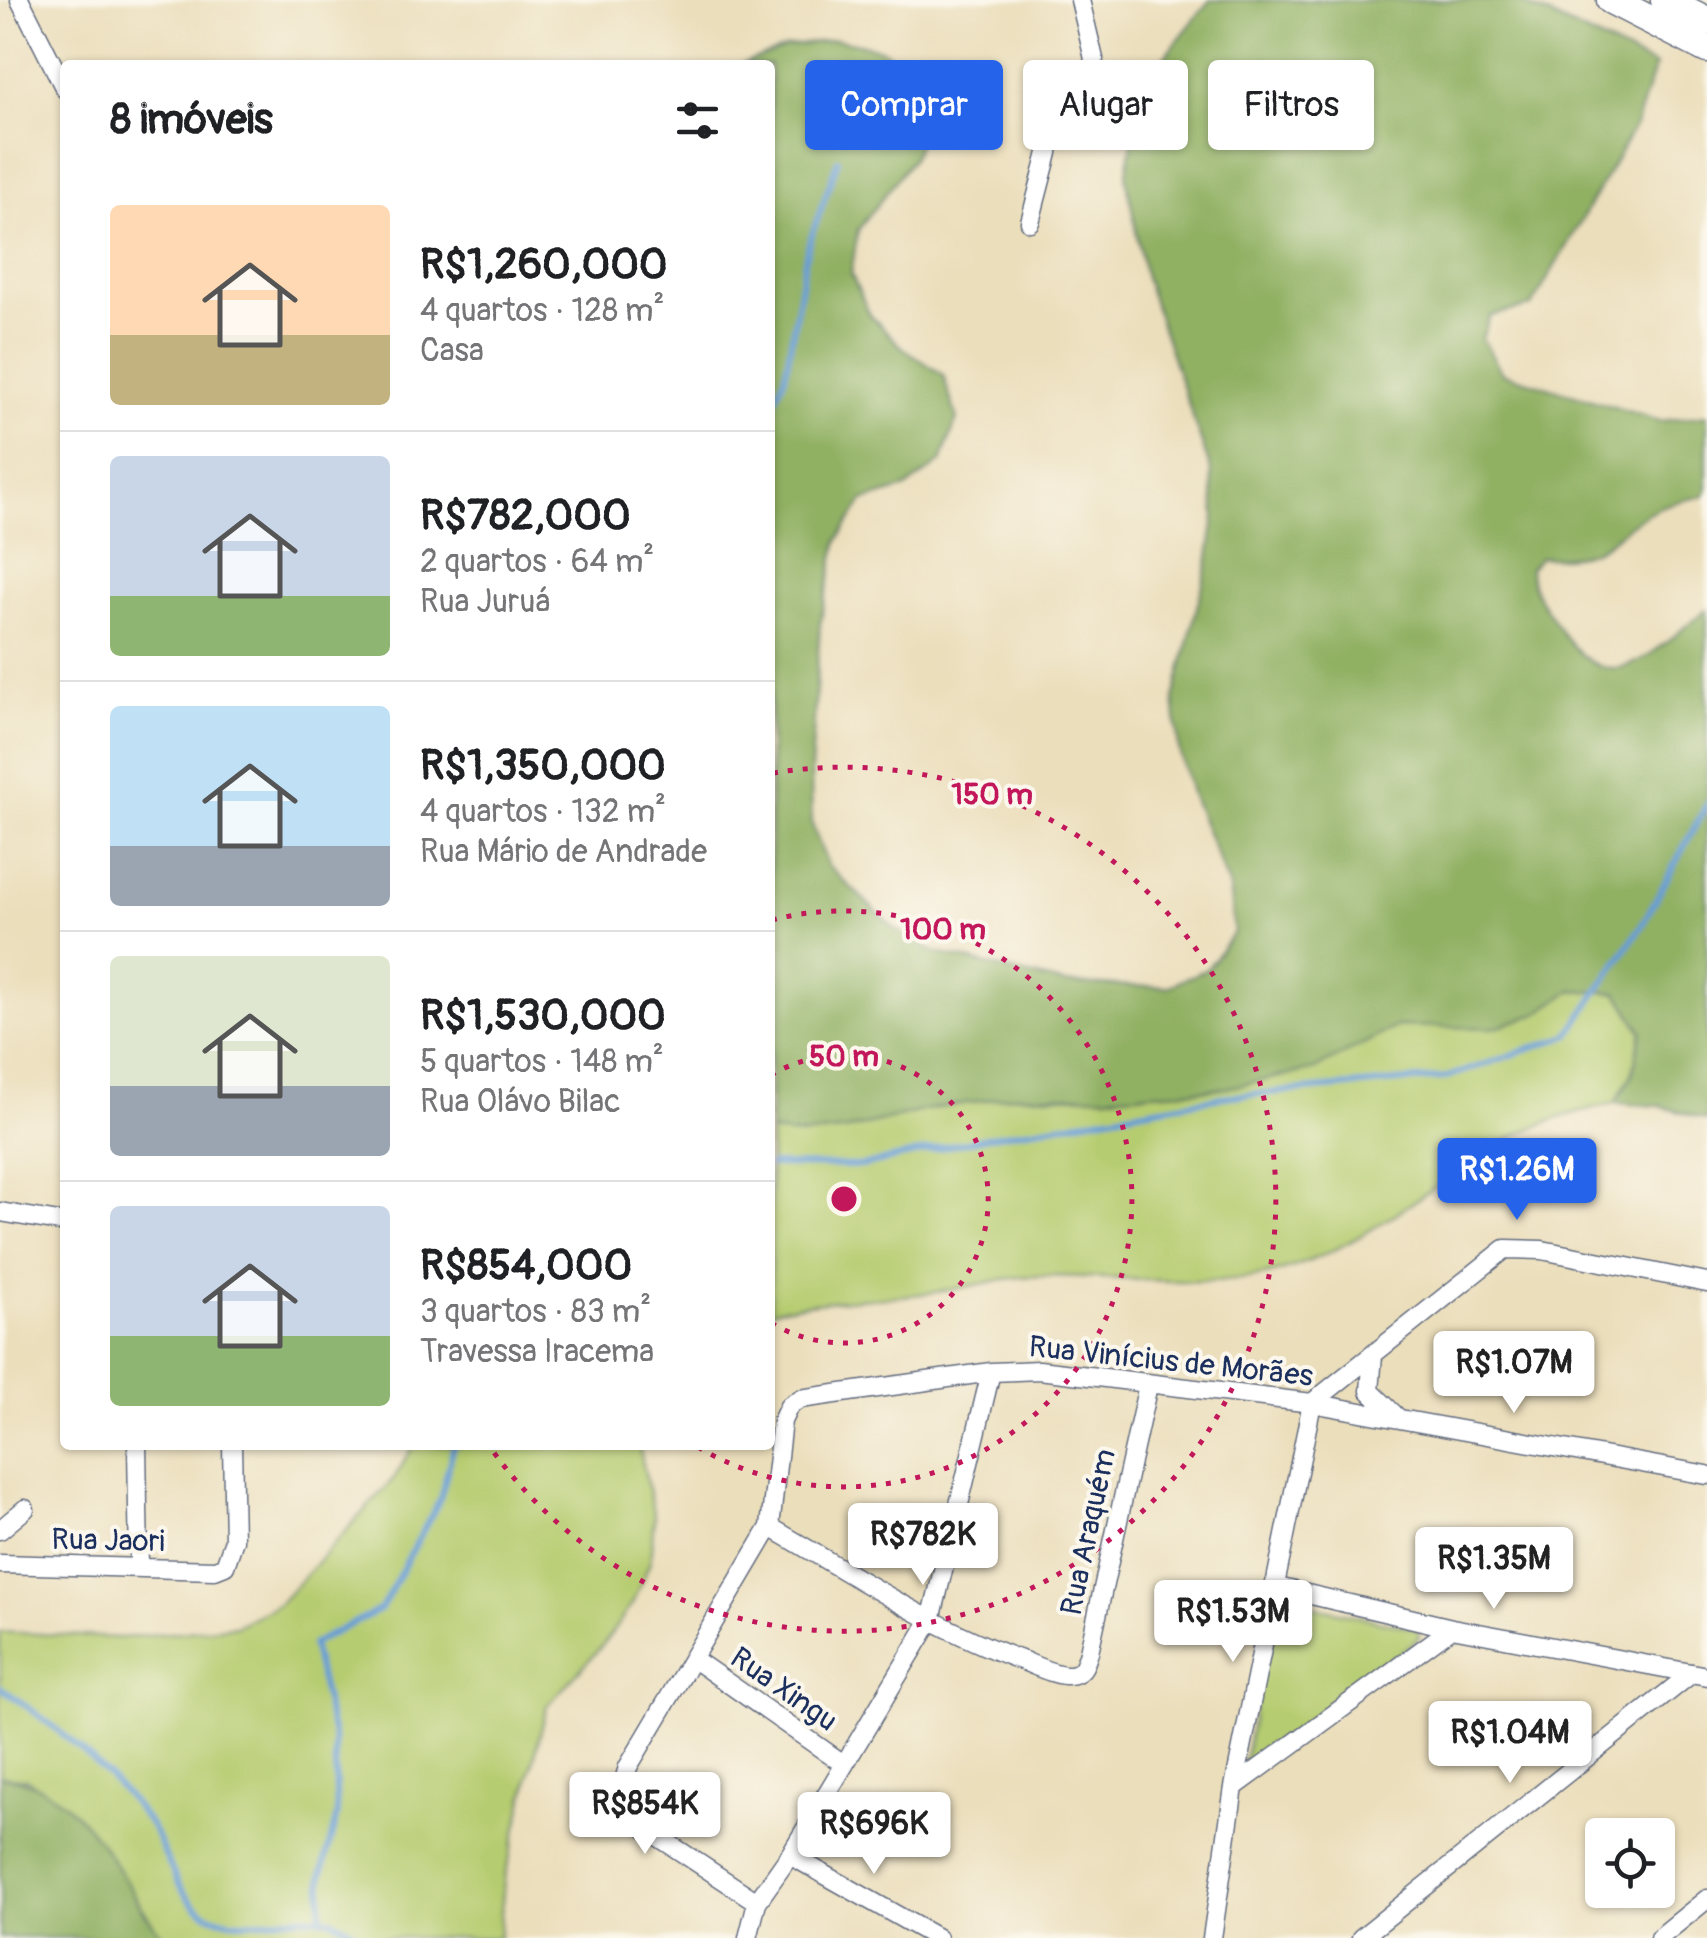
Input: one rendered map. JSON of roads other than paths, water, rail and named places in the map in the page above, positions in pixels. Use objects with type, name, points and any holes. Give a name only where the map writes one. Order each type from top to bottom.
[{"type":"street","points":[[20,0],[60,79]]},
{"type":"street","points":[[1030,222],[1048,153],[1052,108],[1084,100],[1094,59],[1080,0]]},
{"type":"street","points":[[1611,0],[1707,49]]},
{"type":"street","points":[[1665,0],[1707,21]]},
{"type":"street","points":[[0,1212],[60,1221]]},
{"type":"street","points":[[1212,1938],[1234,1787],[1312,1403],[1505,1249],[1542,1250],[1707,1283]]},
{"type":"street","points":[[1373,1355],[1370,1391],[1376,1401],[1400,1419]]},
{"type":"street","name":"Rua Vinícius de Morães","points":[[757,1902],[630,1818],[620,1806],[620,1795],[628,1768],[770,1527],[782,1421],[789,1406],[800,1398],[991,1372],[1039,1370],[1312,1403],[1707,1475]]},
{"type":"street","points":[[748,1938],[757,1902],[790,1855],[931,1620],[991,1372]]},
{"type":"street","name":"Rua Araquém","points":[[931,1620],[993,1650],[1064,1675],[1084,1669],[1148,1385]]},
{"type":"street","points":[[137,1450],[138,1568]]},
{"type":"street","name":"Rua Jaori","points":[[0,1564],[216,1570],[232,1557],[232,1450]]},
{"type":"street","name":"Rua Jaori","points":[[0,1530],[25,1509]]},
{"type":"street","points":[[770,1527],[931,1620]]},
{"type":"street","points":[[1272,1586],[1452,1628],[1700,1675]]},
{"type":"street","points":[[1234,1787],[1452,1628]]},
{"type":"street","name":"Rua Xingu","points":[[695,1660],[842,1763]]},
{"type":"street","points":[[1360,1938],[1700,1675]]},
{"type":"street","points":[[790,1855],[938,1938]]},
{"type":"street","points":[[1658,1938],[1707,1899]]},
{"type":"waterway","points":[[775,399],[785,376],[807,249],[838,160]]},
{"type":"waterway","points":[[775,1165],[862,1166],[992,1136],[1221,1097],[1444,1078],[1568,1036],[1642,925],[1707,804]]},
{"type":"waterway","points":[[321,1919],[322,1874],[337,1815],[334,1740],[312,1644],[381,1609],[440,1499],[453,1450]]},
{"type":"waterway","points":[[0,1687],[60,1732],[114,1782],[154,1831],[178,1882],[203,1911],[218,1918],[249,1922],[298,1917],[330,1919],[363,1938]]}]
